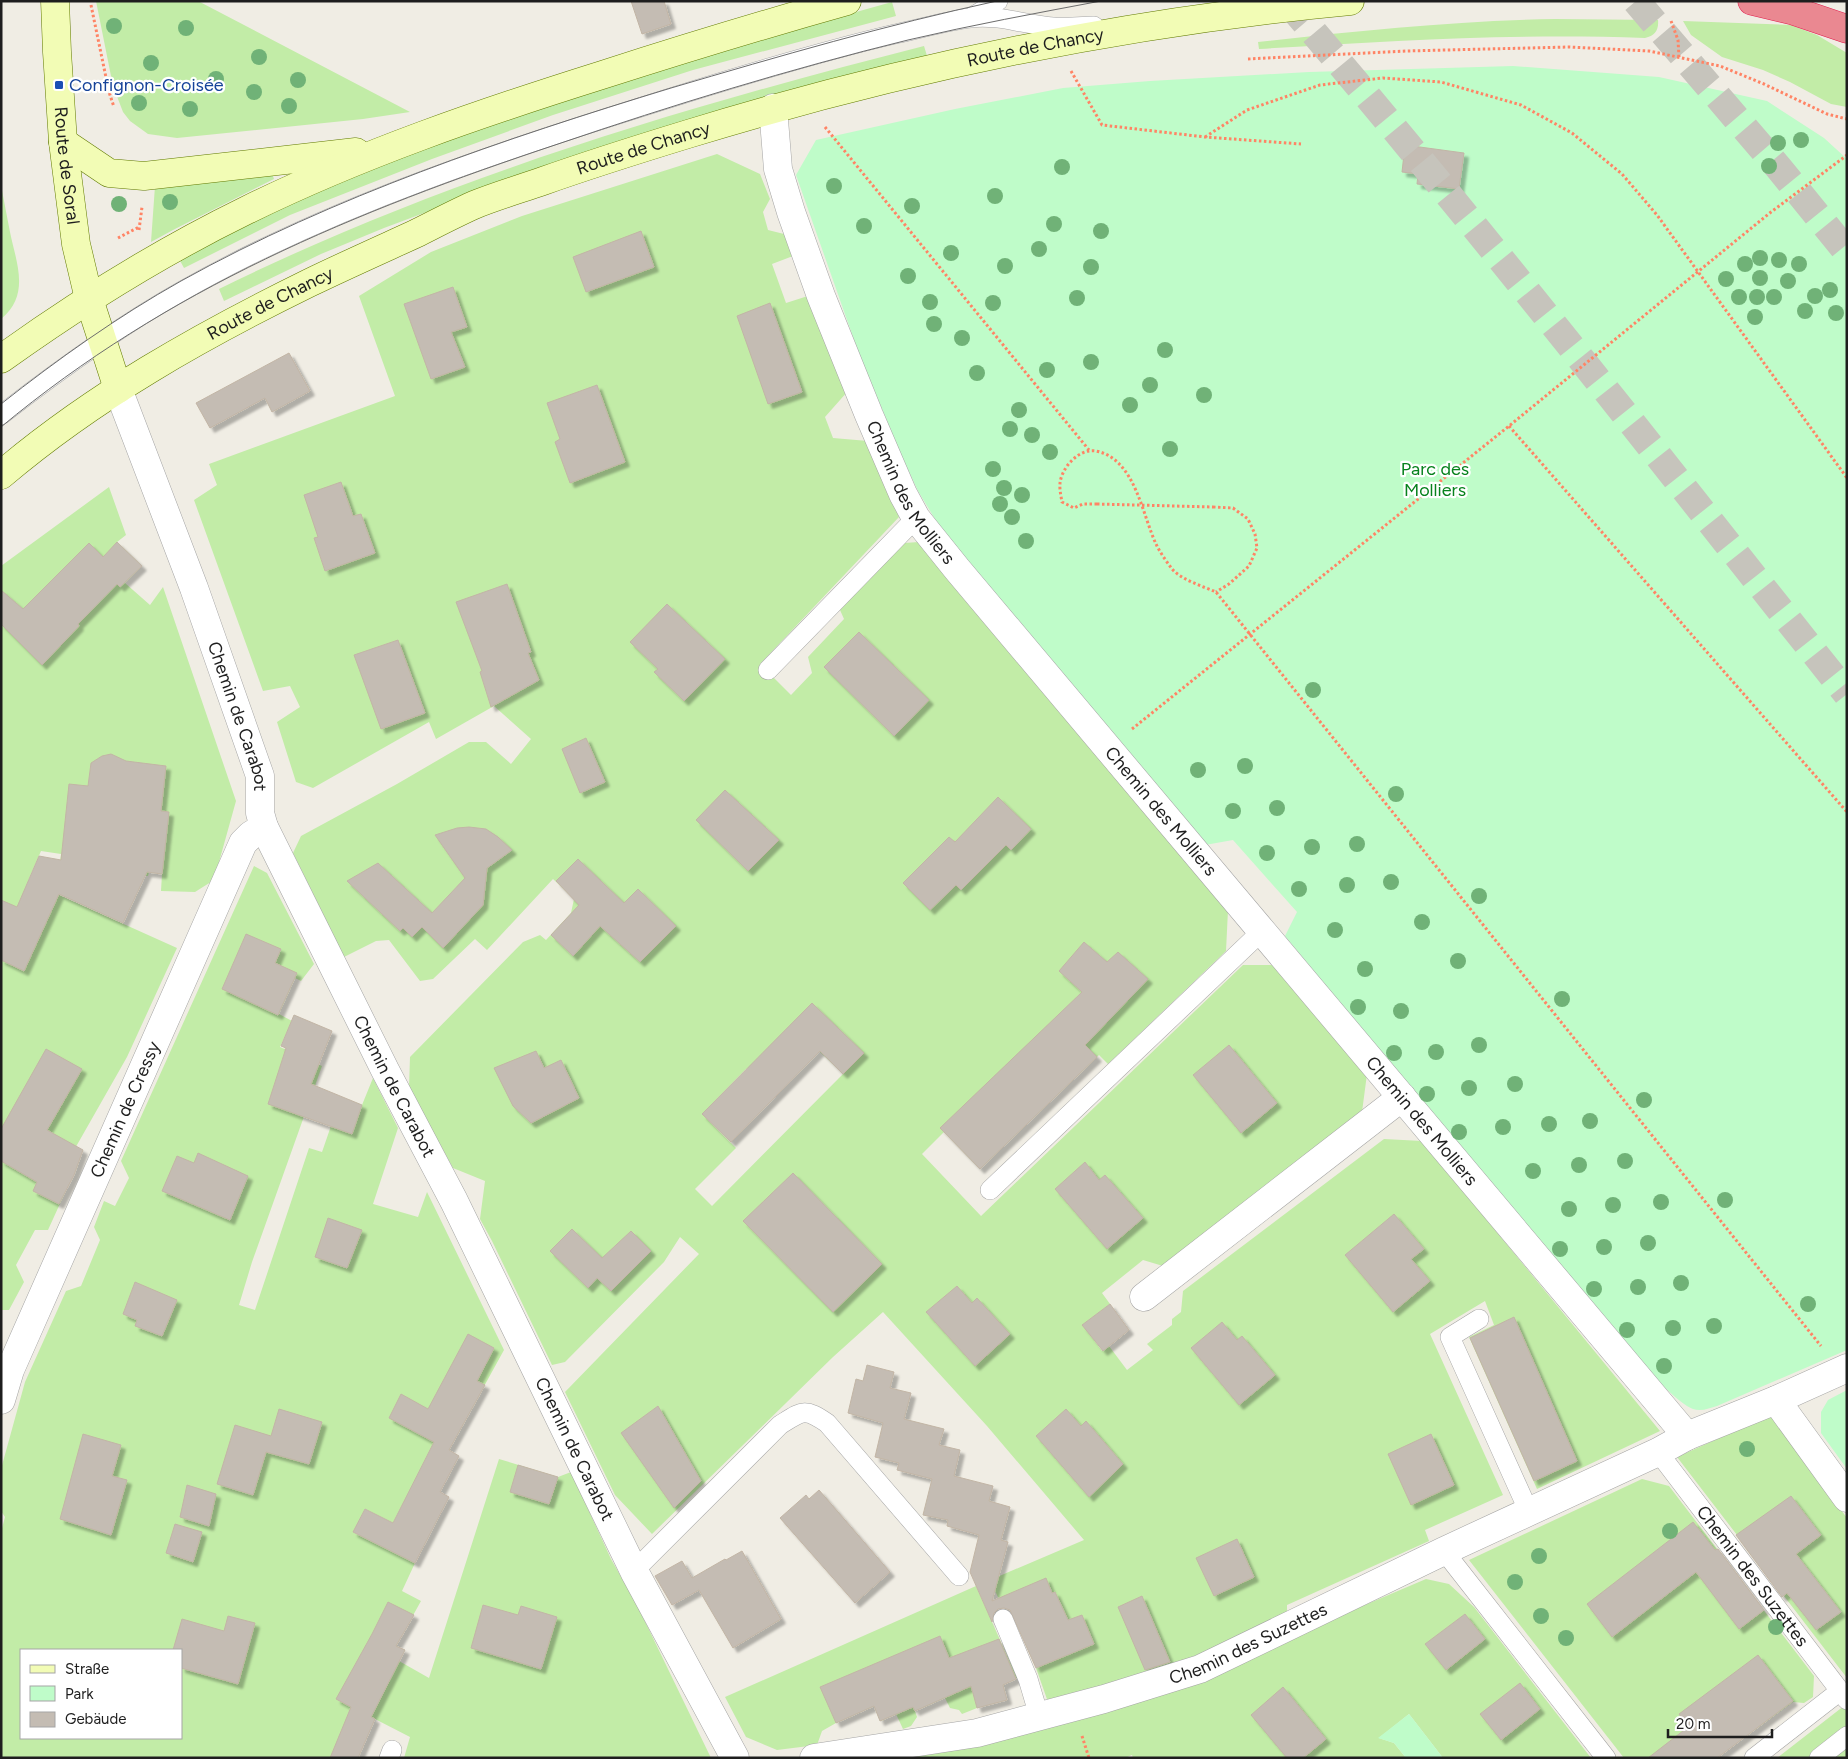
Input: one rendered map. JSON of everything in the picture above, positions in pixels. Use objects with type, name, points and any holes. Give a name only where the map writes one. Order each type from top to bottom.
[{"type":"highway","points":[[1752,1],[1794,11],[1847,29]]},
{"type":"main road","name":"Route de Soral","points":[[55,1],[56,52],[63,142],[78,252],[89,299],[118,389]]},
{"type":"main road","points":[[1,359],[89,299],[145,265],[246,210],[288,190],[387,149],[508,105],[758,26],[847,1]]},
{"type":"main road","name":"Route de Chancy","points":[[1,475],[58,429],[118,389],[226,326],[475,204],[618,155],[773,108],[904,75],[1054,44],[1161,26],[1239,14],[1350,1]]},
{"type":"main road","points":[[63,142],[109,173],[144,176],[387,149]]},
{"type":"street","name":"Chemin des Molliers","points":[[773,108],[778,169],[791,212],[821,296],[869,415],[903,494],[916,518],[1687,1436]]},
{"type":"street","name":"Chemin de Carabot","points":[[118,389],[187,569],[260,776],[260,813],[264,827],[385,1070],[454,1201],[634,1571],[734,1758]]},
{"type":"street","name":"Chemin de Cressy","points":[[1,1400],[10,1370],[243,843],[251,835],[264,827]]},
{"type":"street","points":[[1144,1297],[1402,1097]]},
{"type":"street","name":"Chemin des Suzettes","points":[[814,1758],[977,1733],[1104,1699],[1200,1669],[1444,1551],[1658,1452],[1687,1436],[1776,1400],[1844,1369]]},
{"type":"street","points":[[1776,1400],[1847,1498]]},
{"type":"lane","points":[[1,415],[101,340],[185,289],[237,262],[343,213],[420,183],[603,119],[774,65],[972,17],[998,1]]},
{"type":"lane","points":[[972,17],[1052,27],[1161,26]]},
{"type":"lane","points":[[768,670],[916,518]]},
{"type":"lane","points":[[990,1190],[1262,931]]},
{"type":"lane","points":[[1479,1319],[1450,1337],[1529,1512]]},
{"type":"lane","points":[[634,1571],[780,1425],[802,1412],[810,1412],[827,1423],[959,1576]]},
{"type":"lane","name":"Chemin des Suzettes","points":[[1658,1452],[1844,1696]]},
{"type":"lane","points":[[1444,1551],[1606,1758]]},
{"type":"lane","points":[[1003,1620],[1028,1679],[1039,1716]]},
{"type":"lane","points":[[1754,1758],[1844,1696]]},
{"type":"lane","points":[[1819,1758],[1847,1736]]},
{"type":"path","points":[[91,5],[109,92],[114,107]]},
{"type":"path","points":[[1672,21],[1678,40],[1679,57]]},
{"type":"path","points":[[1054,44],[1102,124],[1205,137],[1301,144]]},
{"type":"path","points":[[1248,59],[1406,51],[1569,47],[1649,51],[1720,66],[1764,84],[1827,114],[1847,119]]},
{"type":"path","points":[[1205,137],[1247,110],[1320,85],[1383,78],[1441,82],[1521,105],[1572,133],[1622,174],[1657,215],[1847,478]]},
{"type":"path","points":[[822,123],[1089,450],[1103,453],[1119,464],[1134,484],[1158,547],[1174,570],[1191,581],[1216,592],[1844,1369]]},
{"type":"path","points":[[1108,748],[1509,426],[1771,212],[1847,156]]},
{"type":"path","points":[[139,235],[143,200]]},
{"type":"path","points":[[118,238],[140,227]]},
{"type":"path","points":[[1509,426],[1847,812]]},
{"type":"path","points":[[1089,450],[1073,459],[1060,477],[1059,489],[1062,502],[1074,508],[1082,504],[1233,508],[1248,519],[1255,534],[1257,548],[1249,566],[1229,584],[1216,592]]},
{"type":"green space","points":[[96,1],[198,1],[410,112],[363,119],[177,138],[148,134],[130,121],[123,112],[113,86]]},
{"type":"green space","points":[[892,2],[896,16],[693,70],[553,115],[432,159],[290,215],[184,268],[178,257],[248,221],[418,151],[544,105],[770,36]]},
{"type":"green space","points":[[1555,19],[1658,20],[1658,24],[1654,34],[1645,38],[1500,37],[1259,49],[1258,42],[1406,27]]},
{"type":"green space","points":[[1683,21],[1791,25],[1817,35],[1847,53],[1847,107],[1831,104],[1763,70],[1722,57],[1691,35]]},
{"type":"green space","points":[[924,46],[928,59],[496,186],[321,254],[224,301],[219,289],[303,249],[389,213],[565,149],[744,94]]},
{"type":"green space","name":"Parc des Molliers","points":[[1513,66],[1659,77],[1767,101],[1824,138],[1847,159],[1847,1350],[1717,1406],[1702,1410],[1696,1410],[1687,1406],[1630,1354],[1285,936],[1297,912],[1233,840],[1205,845],[941,529],[918,491],[903,459],[859,354],[796,175],[816,140],[955,109],[1063,88],[1309,72]]},
{"type":"green space","points":[[717,154],[760,174],[770,199],[763,212],[768,230],[784,234],[793,256],[772,264],[786,303],[811,295],[848,391],[825,417],[833,438],[868,441],[899,517],[760,664],[791,695],[812,673],[808,657],[844,619],[840,610],[904,543],[919,542],[1228,910],[1226,951],[1108,1064],[1099,1055],[980,1169],[944,1132],[922,1154],[981,1216],[1243,965],[1274,965],[1367,1074],[1362,1112],[1163,1266],[1143,1260],[1102,1293],[1110,1304],[1083,1325],[1102,1351],[1109,1346],[1127,1370],[1153,1350],[1147,1344],[1172,1325],[1172,1319],[1181,1312],[1183,1291],[1384,1139],[1422,1141],[1660,1431],[1537,1489],[1469,1337],[1494,1325],[1485,1301],[1430,1334],[1503,1495],[1425,1530],[1429,1541],[1287,1605],[1287,1612],[1234,1640],[1145,1676],[1048,1702],[1036,1668],[1080,1649],[1055,1592],[1020,1607],[1003,1608],[990,1580],[1084,1540],[987,1426],[883,1312],[833,1357],[652,1534],[615,1495],[565,1392],[699,1254],[680,1237],[664,1262],[565,1362],[552,1365],[480,1219],[485,1181],[453,1168],[409,1088],[410,1057],[523,942],[540,935],[546,940],[571,913],[574,899],[553,879],[487,950],[475,939],[433,979],[420,981],[389,940],[376,941],[344,957],[293,853],[301,836],[469,742],[486,742],[511,764],[531,739],[494,706],[436,739],[429,722],[313,788],[296,782],[277,722],[300,707],[290,686],[263,691],[194,500],[217,485],[209,464],[395,396],[359,296],[431,252],[522,216]],"holes":[[[819,1051],[843,1074],[712,1206],[695,1189],[736,1148],[702,1114],[746,1069]]]},
{"type":"green space","points":[[271,175],[274,179],[151,242],[155,186]]},
{"type":"green space","points":[[1,186],[18,266],[19,289],[16,300],[10,310],[1,319]]},
{"type":"green space","points":[[109,487],[126,535],[117,542],[142,566],[125,583],[150,605],[163,587],[236,801],[214,880],[195,892],[161,891],[162,874],[149,872],[148,876],[60,862],[61,854],[41,851],[28,881],[177,948],[127,1057],[69,1159],[78,1164],[48,1230],[35,1230],[16,1265],[24,1282],[9,1310],[1,1310],[1,566]]},
{"type":"green space","points":[[254,866],[267,873],[314,964],[301,981],[295,978],[279,1014],[292,1021],[280,1047],[322,1066],[252,1262],[239,1305],[255,1310],[309,1148],[322,1152],[341,1097],[362,1105],[373,1078],[398,1128],[373,1204],[418,1217],[427,1192],[504,1350],[449,1450],[434,1443],[393,1523],[365,1509],[353,1532],[415,1563],[402,1591],[421,1601],[396,1646],[405,1650],[399,1661],[429,1678],[499,1459],[558,1477],[571,1472],[611,1559],[638,1607],[711,1758],[404,1758],[410,1737],[375,1719],[357,1758],[1,1758],[1,1532],[5,1517],[1,1511],[1,1469],[25,1382],[66,1291],[81,1286],[100,1240],[94,1227],[104,1201],[115,1206],[129,1178],[121,1161]]},
{"type":"green space","points":[[1847,1390],[1847,1469],[1821,1433],[1821,1412],[1828,1400]]},
{"type":"green space","points":[[1771,1415],[1847,1518],[1847,1678],[1677,1457]]},
{"type":"green space","points":[[1642,1479],[1669,1486],[1814,1676],[1813,1697],[1804,1703],[1793,1702],[1738,1742],[1688,1727],[1665,1758],[1624,1758],[1469,1560]]},
{"type":"green space","points":[[1426,1579],[1449,1584],[1474,1607],[1591,1758],[1443,1758],[1409,1714],[1379,1738],[1394,1743],[1406,1758],[1133,1758],[1132,1755],[1125,1758],[902,1758],[1117,1708],[1219,1675],[1339,1616]]},
{"type":"green space","points":[[976,1586],[1017,1678],[1003,1685],[1007,1700],[962,1714],[959,1710],[950,1708],[945,1698],[915,1711],[917,1717],[911,1726],[903,1729],[896,1714],[880,1721],[874,1706],[822,1731],[817,1745],[777,1750],[746,1737],[725,1697]]},
{"type":"green space","points":[[1847,1704],[1847,1758],[1777,1758],[1840,1709]]},
{"type":"green space","points":[[1409,1714],[1443,1758],[1406,1758],[1394,1743],[1378,1738]]},
{"type":"building","points":[[631,1],[664,1],[671,24],[642,34]]},
{"type":"building","points":[[1405,145],[1464,153],[1459,189],[1417,184],[1418,174],[1402,172]]},
{"type":"building","points":[[641,231],[654,267],[586,292],[573,257]]},
{"type":"building","points":[[453,287],[467,327],[451,332],[465,367],[431,379],[404,304]]},
{"type":"building","points":[[770,303],[802,392],[768,404],[737,316]]},
{"type":"building","points":[[289,353],[310,391],[272,412],[265,398],[210,428],[196,403]]},
{"type":"building","points":[[597,385],[625,462],[570,483],[555,442],[560,439],[547,403]]},
{"type":"building","points":[[341,482],[353,516],[361,514],[375,553],[325,571],[314,538],[318,537],[304,495]]},
{"type":"building","points":[[117,542],[142,566],[120,587],[117,584],[42,665],[1,624],[1,590],[23,609],[89,543],[103,557]]},
{"type":"building","points":[[507,584],[531,652],[528,653],[539,680],[491,707],[480,672],[482,671],[456,602]]},
{"type":"building","points":[[667,604],[725,659],[684,701],[654,672],[658,669],[630,642]]},
{"type":"building","points":[[859,632],[929,700],[894,736],[824,667]]},
{"type":"building","points":[[398,640],[425,713],[381,729],[354,655]]},
{"type":"building","points":[[586,738],[605,782],[580,793],[562,749]]},
{"type":"building","points":[[111,754],[126,761],[166,766],[161,811],[169,812],[162,874],[147,872],[123,923],[59,894],[24,971],[1,960],[1,900],[17,907],[39,856],[61,860],[69,784],[88,786],[91,763],[102,756]]},
{"type":"building","points":[[725,790],[779,840],[748,871],[696,820]]},
{"type":"building","points":[[998,797],[1031,829],[1011,850],[1006,845],[961,890],[956,885],[930,910],[903,883],[949,837],[955,842]]},
{"type":"building","points":[[457,828],[486,829],[512,850],[487,868],[483,905],[443,948],[422,927],[412,937],[403,928],[400,931],[347,881],[378,863],[432,913],[465,878],[435,835]]},
{"type":"building","points":[[578,859],[624,903],[638,889],[676,926],[640,962],[600,926],[573,956],[551,935],[579,905],[556,881]]},
{"type":"building","points":[[246,934],[281,949],[275,963],[297,973],[278,1015],[222,989]]},
{"type":"building","points":[[1084,942],[1107,962],[1118,952],[1148,979],[1085,1045],[1097,1057],[980,1169],[940,1128],[1082,992],[1059,971]]},
{"type":"building","points":[[812,1003],[864,1053],[843,1074],[820,1051],[731,1142],[702,1114]]},
{"type":"building","points":[[294,1015],[332,1031],[311,1084],[362,1105],[352,1134],[268,1104],[286,1048],[281,1046]]},
{"type":"building","points":[[1229,1045],[1277,1103],[1241,1133],[1193,1075]]},
{"type":"building","points":[[46,1049],[82,1069],[47,1130],[83,1150],[74,1175],[59,1204],[33,1191],[37,1182],[1,1161],[1,1129]]},
{"type":"building","points":[[536,1051],[544,1068],[561,1060],[579,1098],[531,1123],[513,1106],[494,1068]]},
{"type":"building","points":[[198,1153],[248,1176],[230,1220],[162,1191],[177,1156],[194,1163]]},
{"type":"building","points":[[1085,1162],[1099,1180],[1105,1175],[1143,1218],[1107,1249],[1055,1189]]},
{"type":"building","points":[[793,1173],[882,1264],[833,1312],[743,1221]]},
{"type":"building","points":[[1394,1214],[1424,1249],[1411,1259],[1430,1281],[1393,1312],[1345,1255]]},
{"type":"building","points":[[328,1218],[362,1230],[347,1268],[315,1257]]},
{"type":"building","points":[[572,1229],[602,1258],[631,1231],[651,1251],[611,1291],[597,1278],[588,1288],[550,1251]]},
{"type":"building","points":[[135,1282],[177,1300],[162,1336],[135,1326],[137,1320],[123,1314]]},
{"type":"building","points":[[957,1286],[972,1303],[977,1298],[1010,1334],[975,1366],[926,1312]]},
{"type":"building","points":[[1110,1304],[1129,1330],[1103,1351],[1082,1325]]},
{"type":"building","points":[[1514,1317],[1577,1461],[1534,1481],[1470,1338]]},
{"type":"building","points":[[1222,1322],[1237,1340],[1242,1336],[1275,1375],[1239,1405],[1191,1348]]},
{"type":"building","points":[[468,1334],[494,1348],[477,1381],[485,1385],[449,1450],[459,1456],[440,1492],[449,1497],[415,1563],[353,1532],[365,1509],[393,1523],[434,1442],[389,1418],[401,1394],[428,1409]]},
{"type":"building","points":[[867,1365],[894,1372],[890,1388],[911,1393],[904,1419],[944,1429],[939,1445],[960,1450],[954,1476],[993,1486],[989,1501],[1010,1507],[1001,1540],[1008,1542],[992,1601],[1046,1578],[1052,1593],[1055,1592],[1068,1620],[1082,1615],[1094,1644],[1036,1668],[1010,1610],[998,1609],[994,1613],[992,1622],[970,1572],[979,1535],[947,1526],[948,1520],[923,1515],[932,1479],[897,1470],[899,1463],[875,1457],[883,1423],[848,1413],[856,1379],[863,1381]]},
{"type":"building","points":[[658,1406],[701,1481],[674,1508],[621,1433]]},
{"type":"building","points":[[279,1409],[322,1422],[309,1464],[266,1452],[253,1495],[217,1484],[235,1425],[271,1436]]},
{"type":"building","points":[[1066,1409],[1081,1426],[1086,1421],[1123,1464],[1089,1497],[1036,1436]]},
{"type":"building","points":[[83,1434],[121,1445],[112,1476],[127,1480],[111,1535],[60,1519]]},
{"type":"building","points":[[1431,1434],[1454,1485],[1411,1505],[1388,1454]]},
{"type":"building","points":[[518,1465],[558,1477],[549,1504],[510,1492]]},
{"type":"building","points":[[187,1485],[216,1494],[209,1526],[180,1517]]},
{"type":"building","points":[[819,1490],[890,1572],[855,1603],[780,1518],[806,1495],[809,1499]]},
{"type":"building","points":[[1791,1496],[1821,1535],[1796,1554],[1841,1612],[1816,1630],[1787,1593],[1782,1597],[1736,1535]]},
{"type":"building","points":[[1693,1522],[1715,1550],[1718,1549],[1764,1610],[1739,1629],[1696,1572],[1612,1637],[1587,1604]]},
{"type":"building","points":[[175,1524],[202,1532],[193,1562],[166,1553]]},
{"type":"building","points":[[1237,1539],[1254,1577],[1214,1596],[1196,1558]]},
{"type":"building","points":[[742,1551],[781,1619],[733,1648],[699,1590],[672,1605],[655,1576],[682,1561],[692,1578]]},
{"type":"building","points":[[1142,1596],[1170,1662],[1145,1670],[1118,1607]]},
{"type":"building","points":[[388,1602],[414,1615],[396,1646],[405,1650],[371,1717],[375,1719],[358,1758],[330,1758],[351,1707],[336,1699]]},
{"type":"building","points":[[483,1605],[518,1615],[521,1606],[557,1617],[541,1669],[471,1648]]},
{"type":"building","points":[[1465,1614],[1485,1639],[1446,1670],[1425,1644]]},
{"type":"building","points":[[228,1616],[255,1623],[238,1684],[182,1668],[182,1649],[173,1649],[182,1619],[224,1631]]},
{"type":"building","points":[[940,1636],[949,1658],[999,1639],[1016,1679],[1003,1685],[1007,1700],[977,1708],[971,1686],[915,1711],[913,1707],[880,1721],[874,1706],[836,1723],[820,1687]]},
{"type":"building","points":[[1758,1655],[1793,1701],[1717,1758],[1648,1758],[1688,1727],[1679,1714]]},
{"type":"building","points":[[1520,1683],[1540,1709],[1501,1740],[1480,1714]]},
{"type":"building","points":[[1283,1687],[1326,1739],[1303,1758],[1287,1758],[1251,1715]]},
{"type":"tunnel","points":[[1287,1],[1500,258],[1847,694]]},
{"type":"tunnel","points":[[1636,1],[1778,167],[1847,252]]},
{"type":"tram line","points":[[1,404],[88,339],[181,281],[239,250],[359,196],[483,149],[608,107],[793,53],[997,1]]},
{"type":"tram line","points":[[1,427],[65,378],[130,334],[197,294],[266,259],[408,197],[601,130],[776,75],[908,40],[1101,1]]},
{"type":"place","name":"Confignon-Croisée","points":[[59,85]]}]
